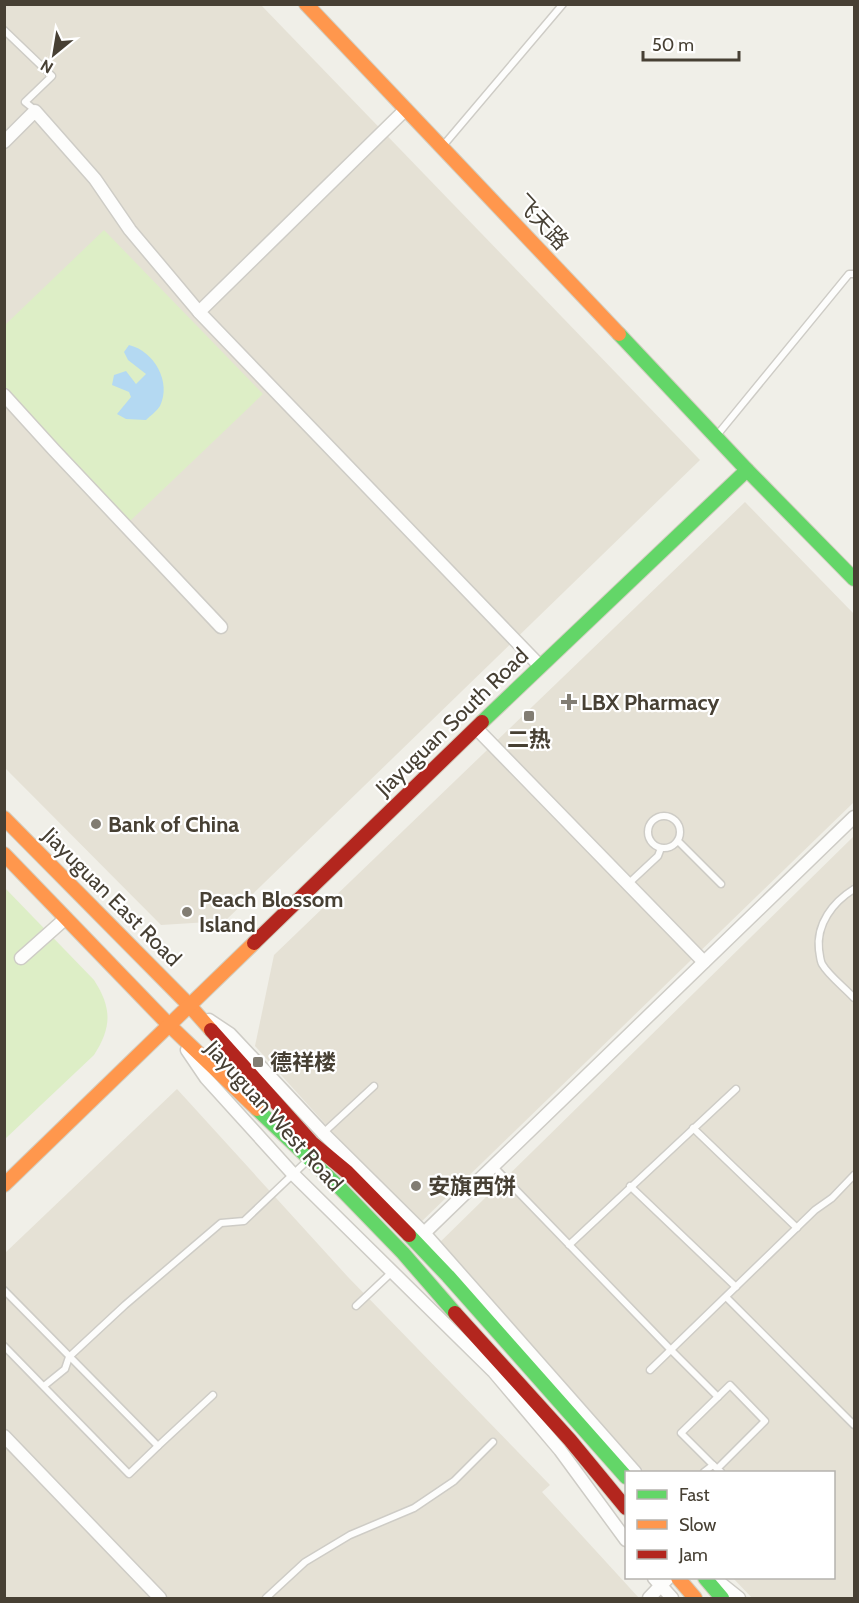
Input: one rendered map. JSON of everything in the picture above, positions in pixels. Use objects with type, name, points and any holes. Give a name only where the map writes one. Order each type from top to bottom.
[{"type":"main road","name":"飞天路","points":[[306,4],[747,470],[855,579]]},
{"type":"main road","name":"Jiayuguan South Road","points":[[4,1185],[540,666],[747,470]]},
{"type":"main road","name":"Jiayuguan East Road","points":[[4,818],[189,1005]]},
{"type":"main road","name":"Jiayuguan East Road","points":[[4,854],[169,1025]]},
{"type":"main road","name":"Jiayuguan West Road","points":[[189,1005],[312,1143],[420,1237],[625,1475]]},
{"type":"main road","name":"Jiayuguan West Road","points":[[169,1025],[340,1188],[403,1253],[570,1440],[625,1506]]},
{"type":"main road","points":[[679,1579],[695,1599]]},
{"type":"main road","points":[[706,1579],[722,1599]]},
{"type":"street","points":[[199,312],[406,109]]},
{"type":"street","points":[[4,142],[35,111],[95,179],[130,230],[199,312],[540,666]]},
{"type":"street","points":[[4,395],[221,627]]},
{"type":"street","points":[[476,728],[704,962]]},
{"type":"street","points":[[403,1253],[855,817]]},
{"type":"street","points":[[21,958],[66,918]]},
{"type":"street","points":[[189,1005],[230,1034],[420,1237],[633,1471]]},
{"type":"street","name":"Jiayuguan West Road","points":[[169,1025],[206,1078],[293,1174],[494,1372],[560,1450],[625,1537]]},
{"type":"street","points":[[4,1436],[159,1599]]},
{"type":"street","points":[[715,1579],[739,1599]]},
{"type":"street","points":[[649,1599],[661,1580],[672,1599]]},
{"type":"lane","points":[[442,147],[563,4]]},
{"type":"lane","points":[[4,30],[52,76],[26,102],[35,111]]},
{"type":"lane","points":[[716,437],[849,274],[855,274]]},
{"type":"lane","points":[[661,816],[668,816],[678,822],[680,828],[678,841],[668,848],[661,848],[651,841],[648,829],[651,823],[661,816]]},
{"type":"lane","points":[[678,841],[721,884]]},
{"type":"lane","points":[[628,884],[658,856],[661,848]]},
{"type":"lane","points":[[855,889],[843,896],[830,910],[822,926],[819,945],[821,963],[855,998]]},
{"type":"lane","points":[[312,1143],[374,1086]]},
{"type":"lane","points":[[569,1245],[736,1089]]},
{"type":"lane","points":[[693,1128],[797,1227]]},
{"type":"lane","points":[[44,1386],[65,1369],[69,1357],[125,1305],[221,1223],[244,1221],[309,1160]]},
{"type":"lane","points":[[493,1166],[718,1397]]},
{"type":"lane","points":[[650,1370],[814,1210],[832,1198],[855,1175]]},
{"type":"lane","points":[[630,1186],[736,1287]]},
{"type":"lane","points":[[356,1306],[393,1271]]},
{"type":"lane","points":[[4,1290],[158,1446]]},
{"type":"lane","points":[[726,1297],[855,1425]]},
{"type":"lane","points":[[4,1346],[129,1474],[213,1395]]},
{"type":"lane","points":[[730,1385],[765,1421],[717,1469],[681,1433],[730,1385]]},
{"type":"lane","points":[[266,1599],[305,1562],[350,1535],[414,1508],[446,1486],[493,1442]]},
{"type":"shaded area","points":[[4,5],[261,5],[700,460],[225,921],[161,925],[5,768]]},
{"type":"shaded area","points":[[745,502],[854,614],[854,802],[417,1226],[255,1046],[274,955]]},
{"type":"shaded area","points":[[854,836],[854,1598],[752,1598],[734,1579],[835,1579],[835,1471],[638,1471],[435,1247]]},
{"type":"shaded area","points":[[177,1089],[348,1277],[550,1485],[542,1492],[639,1598],[5,1598],[5,1253]]},
{"type":"green space","points":[[104,230],[263,394],[128,523],[5,394],[5,325]]},
{"type":"green space","points":[[5,888],[94,980],[104,1000],[108,1018],[104,1035],[94,1055],[5,1139]]},
{"type":"water","points":[[129,345],[138,348],[153,361],[162,378],[164,387],[160,406],[146,420],[126,419],[117,414],[131,397],[129,392],[112,385],[114,375],[126,371],[136,384],[146,374],[128,360],[124,352]]},
{"type":"traffic: fast","points":[[619,334],[854,579]]},
{"type":"traffic: fast","points":[[482,722],[747,470]]},
{"type":"traffic: fast","points":[[257,1109],[340,1188],[403,1253],[455,1313]]},
{"type":"traffic: fast","points":[[409,1235],[625,1476]]},
{"type":"traffic: fast","points":[[706,1579],[722,1598]]},
{"type":"traffic: slow","points":[[306,4],[619,334]]},
{"type":"traffic: slow","points":[[4,818],[211,1030]]},
{"type":"traffic: slow","points":[[4,854],[169,1025],[257,1109]]},
{"type":"traffic: slow","points":[[4,1185],[254,943]]},
{"type":"traffic: slow","points":[[679,1579],[695,1598]]},
{"type":"traffic: jam","points":[[254,943],[482,722]]},
{"type":"traffic: jam","points":[[211,1030],[312,1143],[347,1172],[409,1235]]},
{"type":"traffic: jam","points":[[455,1313],[570,1440],[625,1507]]},
{"type":"place","name":"LBX Pharmacy","points":[[569,702]]},
{"type":"place","name":"二热","points":[[529,716]]},
{"type":"place","name":"Bank of China","points":[[96,824]]},
{"type":"place","name":"Peach Blossom Island","points":[[187,912]]},
{"type":"place","name":"德祥楼","points":[[258,1062]]},
{"type":"place","name":"安旗西饼","points":[[416,1186]]}]
